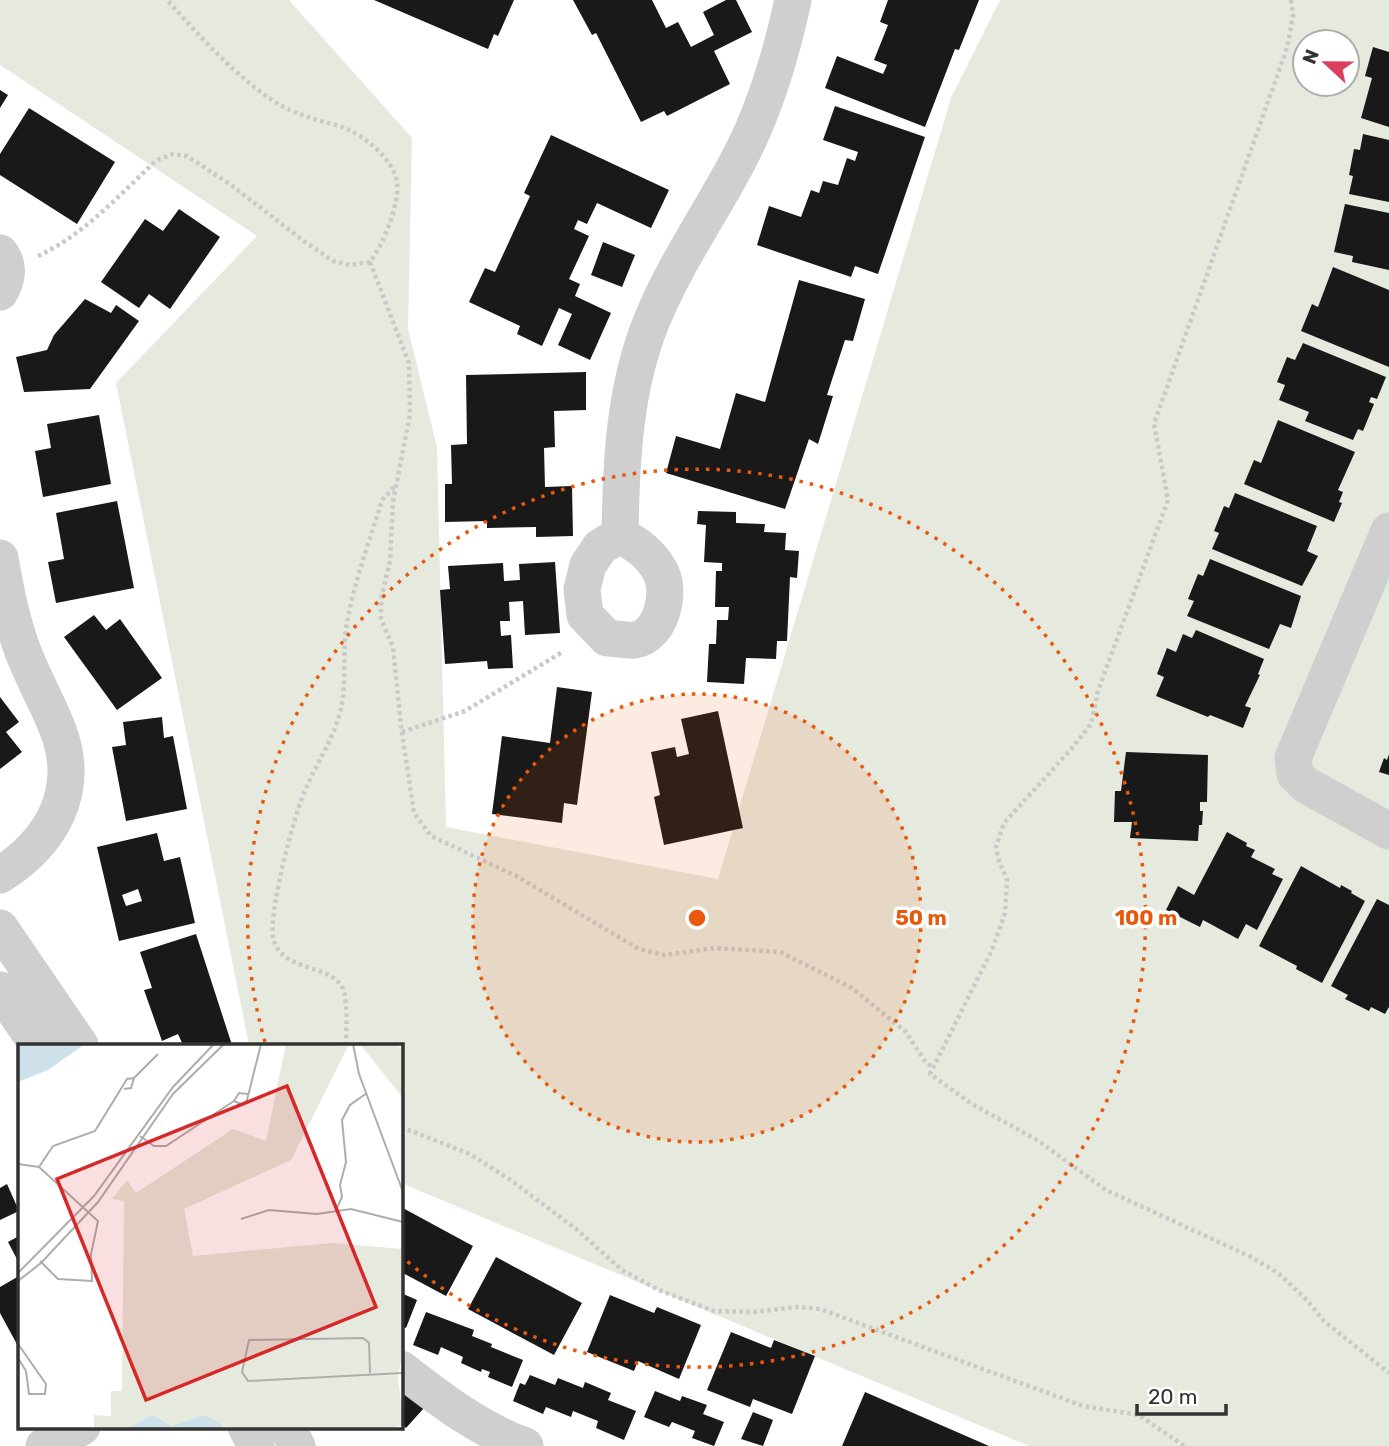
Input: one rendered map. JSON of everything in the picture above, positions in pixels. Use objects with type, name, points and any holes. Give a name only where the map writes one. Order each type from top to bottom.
[{"type":"street","points":[[620,535],[620,485],[626,416],[636,367],[652,320],[686,251],[738,162],[760,116],[776,67],[788,4]]},
{"type":"street","points":[[0,292],[7,280],[4,258],[15,256]]},
{"type":"street","points":[[1389,531],[1293,758],[1295,774],[1306,785],[1389,831]]},
{"type":"street","points":[[0,558],[21,648],[58,730],[66,757],[66,784],[61,808],[34,849],[0,875]]},
{"type":"street","points":[[0,928],[79,1044]]},
{"type":"street","points":[[0,990],[37,1044]]},
{"type":"street","points":[[402,1370],[481,1426],[525,1446]]},
{"type":"street","points":[[44,1446],[80,1428]]},
{"type":"street","points":[[247,1428],[256,1446]]},
{"type":"street","points":[[288,1428],[297,1446]]},
{"type":"path","points":[[15,256],[53,249],[83,228],[157,160],[173,154],[187,156],[209,170],[333,261],[351,265],[370,262],[379,251],[394,209],[397,182],[390,165],[371,144],[350,130],[297,114],[272,100],[220,58],[167,0]]},
{"type":"path","points":[[1291,0],[1293,16],[1287,48],[1154,424],[1168,500],[1098,691],[1091,724],[1004,823],[996,846],[1007,880],[1004,913],[992,950],[930,1074],[972,1104],[1037,1140],[1106,1190],[1251,1257],[1278,1273],[1307,1300],[1324,1321],[1389,1373]]},
{"type":"path","points":[[370,262],[409,363],[410,414],[393,502],[390,561],[381,599],[381,619],[393,647],[414,813],[430,836],[516,876],[639,949],[664,955],[713,948],[780,952],[852,988],[906,1032],[926,1063],[934,1067]]},
{"type":"path","points":[[346,1044],[344,990],[334,978],[296,964],[281,954],[273,937],[275,915],[296,817],[306,787],[335,729],[342,704],[347,623],[367,549],[382,500],[396,484]]},
{"type":"path","points":[[402,732],[465,711],[564,651]]},
{"type":"path","points":[[402,1127],[470,1154],[512,1181],[565,1221],[622,1270],[659,1290],[715,1311],[754,1312],[797,1307],[820,1309],[1083,1406],[1139,1415],[1184,1446]]},
{"type":"shaded area","points":[[0,0],[289,0],[412,138],[408,329],[437,447],[446,827],[718,879],[951,98],[1000,0],[1389,0],[1389,1446],[1029,1446],[402,1183],[402,1044],[249,1044],[116,383],[257,236],[0,65]]},
{"type":"building","points":[[374,0],[514,0],[498,36],[494,34],[488,49]]},
{"type":"building","points":[[573,0],[652,0],[666,28],[678,22],[691,47],[714,35],[703,12],[726,0],[736,0],[752,32],[714,51],[730,84],[667,116],[664,111],[641,122],[596,33],[592,35]]},
{"type":"building","points":[[888,0],[979,0],[959,50],[955,49],[925,127],[825,88],[837,56],[883,74],[887,65],[874,60],[888,25],[880,22]]},
{"type":"building","points":[[1373,47],[1389,52],[1389,127],[1361,118],[1372,78],[1365,76]]},
{"type":"building","points":[[0,90],[8,95],[0,108]]},
{"type":"building","points":[[835,106],[925,137],[878,274],[855,266],[851,277],[757,245],[769,206],[801,217],[811,190],[819,193],[823,181],[838,185],[847,158],[855,161],[858,152],[823,140]]},
{"type":"building","points":[[29,108],[115,162],[77,224],[0,175],[0,154]]},
{"type":"building","points":[[1363,134],[1389,140],[1389,202],[1349,194],[1354,149],[1360,150]]},
{"type":"building","points":[[551,135],[669,190],[651,228],[597,203],[587,224],[578,220],[574,229],[589,236],[569,279],[580,284],[575,296],[611,313],[590,360],[558,345],[572,314],[559,308],[542,346],[517,334],[520,326],[469,302],[485,268],[495,272],[530,196],[524,193]]},
{"type":"building","points":[[1345,204],[1389,213],[1389,270],[1352,262],[1353,256],[1334,252]]},
{"type":"building","points":[[179,209],[220,237],[170,309],[149,294],[139,308],[101,282],[145,219],[163,231]]},
{"type":"building","points":[[603,242],[635,255],[622,287],[591,275]]},
{"type":"building","points":[[1333,267],[1389,290],[1389,367],[1301,331],[1312,304],[1318,307]]},
{"type":"building","points":[[799,280],[865,299],[853,341],[845,340],[827,395],[833,396],[818,444],[809,439],[785,509],[666,473],[676,436],[720,449],[736,393],[765,402]]},
{"type":"building","points":[[85,299],[111,313],[116,305],[139,321],[90,389],[24,392],[16,357],[47,350],[54,335]]},
{"type":"building","points":[[1303,343],[1386,377],[1377,399],[1371,397],[1369,402],[1374,404],[1363,431],[1358,429],[1353,440],[1305,421],[1309,412],[1279,400],[1285,385],[1277,382],[1287,357],[1295,360]]},
{"type":"building","points":[[586,372],[586,410],[554,411],[555,447],[544,448],[545,487],[572,486],[573,536],[536,537],[536,527],[487,528],[487,521],[445,522],[445,484],[452,484],[451,445],[467,444],[466,375]]},
{"type":"building","points":[[99,415],[111,484],[43,497],[35,451],[51,448],[47,424]]},
{"type":"building","points":[[1278,420],[1355,452],[1338,490],[1343,492],[1339,502],[1342,503],[1334,522],[1244,484],[1254,460],[1261,463]]},
{"type":"building","points":[[1235,493],[1317,526],[1307,551],[1318,556],[1302,586],[1212,549],[1219,533],[1214,531],[1224,506],[1229,508]]},
{"type":"building","points":[[117,501],[134,588],[56,603],[48,562],[64,559],[56,513]]},
{"type":"building","points":[[698,511],[736,512],[736,523],[765,524],[764,532],[786,533],[785,550],[799,551],[797,578],[790,577],[787,641],[777,641],[776,659],[746,658],[744,684],[707,682],[709,644],[716,644],[717,620],[728,620],[729,607],[715,607],[716,571],[722,571],[722,563],[704,562],[706,525],[697,524]]},
{"type":"building","points":[[1210,559],[1301,596],[1291,628],[1280,624],[1269,649],[1187,616],[1194,601],[1188,599],[1198,574],[1203,576]]},
{"type":"building","points":[[555,562],[560,633],[525,635],[523,601],[509,602],[510,621],[500,621],[501,636],[511,635],[513,668],[488,669],[487,661],[445,664],[440,590],[450,589],[448,566],[503,563],[504,581],[520,580],[519,564]]},
{"type":"building","points":[[94,615],[106,630],[120,619],[162,678],[117,710],[64,637]]},
{"type":"building","points":[[1196,630],[1264,659],[1258,674],[1260,675],[1245,706],[1251,708],[1243,728],[1156,696],[1164,677],[1157,674],[1167,648],[1176,652],[1183,634],[1192,638]]},
{"type":"building","points":[[557,687],[592,692],[577,805],[564,803],[562,823],[492,814],[502,736],[550,743]]},
{"type":"building","points":[[0,697],[19,722],[6,732],[22,752],[0,769]]},
{"type":"building","points":[[718,711],[743,828],[664,845],[654,797],[660,795],[651,752],[675,747],[677,757],[689,754],[681,719]]},
{"type":"building","points":[[162,717],[164,738],[173,736],[187,809],[126,821],[112,747],[126,745],[123,722]]},
{"type":"building","points":[[1126,752],[1208,755],[1207,802],[1200,802],[1200,811],[1203,811],[1198,841],[1130,838],[1132,822],[1114,822],[1115,791],[1121,791]]},
{"type":"building","points":[[1389,754],[1389,775],[1379,772],[1384,758],[1387,760]]},
{"type":"building","points":[[1227,832],[1247,843],[1246,846],[1255,850],[1251,857],[1275,869],[1272,874],[1283,879],[1257,930],[1246,924],[1238,939],[1203,920],[1200,927],[1166,910],[1178,886],[1194,895]]},
{"type":"building","points":[[157,833],[164,861],[180,857],[195,923],[119,941],[97,847]],"holes":[[[138,889],[142,901],[126,906],[122,895]]]},
{"type":"building","points":[[1301,866],[1340,888],[1341,885],[1352,891],[1351,893],[1365,901],[1322,983],[1259,946]]},
{"type":"building","points":[[1377,899],[1389,905],[1389,1007],[1385,1014],[1371,1007],[1369,1011],[1345,999],[1348,995],[1331,986]]},
{"type":"building","points":[[196,934],[232,1044],[183,1044],[178,1034],[162,1041],[144,990],[152,988],[140,952]]},
{"type":"building","points":[[7,1184],[18,1211],[0,1220],[0,1188]]},
{"type":"building","points":[[402,1208],[473,1246],[446,1296],[402,1273]]},
{"type":"building","points":[[18,1237],[18,1261],[8,1242]]},
{"type":"building","points":[[496,1257],[582,1303],[554,1355],[468,1309]]},
{"type":"building","points":[[18,1277],[18,1346],[0,1313],[0,1287]]},
{"type":"building","points":[[402,1293],[417,1300],[406,1328],[402,1326]]},
{"type":"building","points":[[610,1295],[654,1313],[657,1307],[701,1325],[679,1379],[638,1361],[634,1371],[587,1352]]},
{"type":"building","points":[[426,1312],[474,1330],[472,1336],[523,1360],[512,1387],[488,1377],[490,1372],[482,1369],[481,1372],[461,1363],[463,1357],[441,1347],[438,1355],[413,1345]]},
{"type":"building","points":[[731,1332],[771,1348],[774,1340],[815,1356],[792,1414],[753,1399],[750,1407],[707,1390]]},
{"type":"building","points":[[530,1375],[555,1385],[558,1378],[583,1388],[585,1382],[611,1393],[608,1400],[636,1411],[624,1440],[596,1428],[598,1421],[573,1411],[571,1417],[546,1407],[543,1414],[513,1401],[520,1383],[525,1385]]},
{"type":"building","points":[[404,1390],[424,1408],[406,1428],[402,1424]]},
{"type":"building","points":[[655,1391],[680,1401],[682,1396],[707,1405],[703,1414],[724,1422],[714,1446],[692,1438],[695,1431],[672,1422],[669,1427],[644,1417]]},
{"type":"building","points":[[865,1392],[989,1446],[842,1446]]},
{"type":"building","points":[[753,1412],[773,1420],[763,1446],[741,1439]]}]
